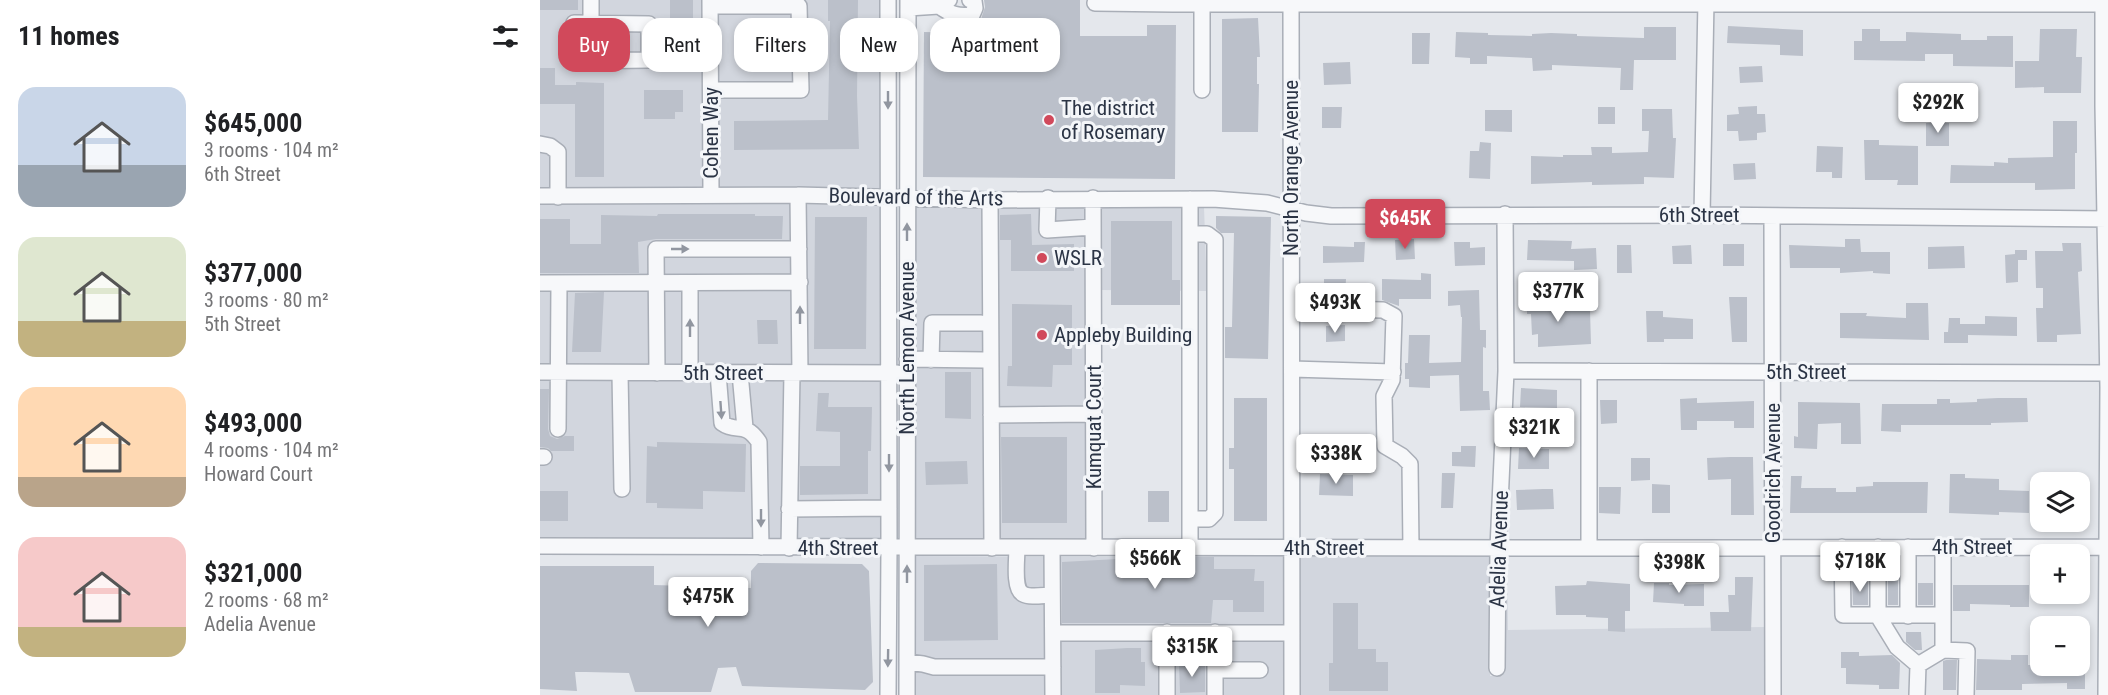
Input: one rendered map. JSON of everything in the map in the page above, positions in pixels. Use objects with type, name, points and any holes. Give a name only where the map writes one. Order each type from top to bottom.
[{"type":"street","points":[[591,0],[591,18]]},
{"type":"street","points":[[888,0],[888,695]]},
{"type":"street","points":[[908,4],[944,3],[950,14],[959,16],[972,15],[975,8],[974,2],[970,0]]},
{"type":"street","points":[[1096,2],[1202,4],[1291,2],[2105,3],[2108,547],[2106,695]]},
{"type":"street","name":"North Orange Avenue","points":[[1291,2],[1292,695]]},
{"type":"street","points":[[1702,215],[1706,2]]},
{"type":"street","points":[[710,3],[799,6],[801,90],[711,90]]},
{"type":"street","name":"Cohen Way","points":[[710,3],[711,195]]},
{"type":"street","name":"North Lemon Avenue","points":[[907,695],[908,4]]},
{"type":"street","points":[[1202,4],[1202,90]]},
{"type":"street","points":[[574,23],[591,23],[649,24],[649,60],[574,61],[574,23]]},
{"type":"street","points":[[540,144],[550,146],[558,152],[558,197]]},
{"type":"street","points":[[789,548],[800,282],[798,195]]},
{"type":"street","name":"Boulevard of the Arts","points":[[540,196],[798,195],[990,200],[1190,199],[1257,202],[1291,210]]},
{"type":"street","points":[[1048,198],[1047,230],[1093,227]]},
{"type":"street","name":"Kumquat Court","points":[[1093,198],[1095,548]]},
{"type":"street","points":[[1190,199],[1190,547]]},
{"type":"street","points":[[990,200],[992,548]]},
{"type":"street","name":"6th Street","points":[[1291,210],[1331,216],[1505,214],[2106,219]]},
{"type":"street","name":"Adelia Avenue","points":[[1497,668],[1498,548],[1506,371],[1505,214]]},
{"type":"street","name":"Goodrich Avenue","points":[[1772,216],[1773,695]]},
{"type":"street","points":[[1190,234],[1207,234],[1215,240],[1215,513],[1209,519],[1190,519]]},
{"type":"street","points":[[657,373],[656,249],[799,249]]},
{"type":"street","points":[[540,283],[800,282]]},
{"type":"street","points":[[690,283],[690,373]]},
{"type":"street","points":[[558,429],[559,284]]},
{"type":"street","points":[[1292,309],[1383,310],[1394,316],[1393,372],[1392,380],[1384,396],[1385,446],[1402,456],[1410,464],[1411,548]]},
{"type":"street","points":[[932,360],[932,323],[981,323]]},
{"type":"street","name":"5th Street","points":[[540,372],[889,373],[932,360],[984,360]]},
{"type":"street","points":[[1292,369],[1393,372]]},
{"type":"street","name":"5th Street","points":[[1506,371],[1773,372],[2107,382]]},
{"type":"street","points":[[1190,372],[1215,373]]},
{"type":"street","points":[[1589,372],[1589,548]]},
{"type":"street","points":[[620,373],[622,489]]},
{"type":"street","points":[[718,373],[722,423],[753,432],[759,442],[761,547]]},
{"type":"street","points":[[740,373],[745,428]]},
{"type":"street","points":[[991,415],[1094,414]]},
{"type":"street","points":[[789,509],[889,508]]},
{"type":"street","name":"4th Street","points":[[540,546],[789,548],[2108,547]]},
{"type":"street","points":[[1842,547],[1843,615],[1943,615]]},
{"type":"street","points":[[1878,547],[1878,616],[1898,647],[1918,665],[1917,695]]},
{"type":"street","points":[[1908,547],[1908,616]]},
{"type":"street","points":[[1943,547],[1943,650]]},
{"type":"street","points":[[1017,548],[1019,591],[1024,595],[1052,595]]},
{"type":"street","points":[[1052,548],[1053,695]]},
{"type":"street","points":[[1053,633],[1292,633]]},
{"type":"street","points":[[1167,633],[1167,695]]},
{"type":"street","points":[[1215,633],[1215,695]]},
{"type":"street","points":[[1918,665],[1943,650],[1967,651],[1966,695]]},
{"type":"street","points":[[907,662],[934,667],[1053,667]]},
{"type":"street","points":[[1216,670],[1260,670]]},
{"type":"shaded area","points":[[540,0],[704,0],[704,18],[642,18],[642,72],[704,72],[704,187],[540,189]]},
{"type":"shaded area","points":[[717,0],[881,0],[881,18],[840,18],[840,72],[881,72],[882,189],[718,187],[717,72],[722,72],[722,18],[717,18]]},
{"type":"shaded area","points":[[540,204],[882,205],[882,366],[540,365]]},
{"type":"shaded area","points":[[914,205],[983,207],[985,540],[913,540]]},
{"type":"shaded area","points":[[1086,206],[1088,540],[999,540],[997,207]]},
{"type":"shaded area","points":[[1100,206],[1204,207],[1207,291],[1100,290]]},
{"type":"shaded area","points":[[540,380],[882,381],[882,540],[540,539]]},
{"type":"shaded area","points":[[1491,555],[1490,676],[1503,675],[1505,555],[1507,555],[1508,630],[1766,627],[1766,695],[1299,695],[1299,556]]},
{"type":"shaded area","points":[[913,556],[1153,557],[1285,556],[1285,695],[914,695]]},
{"type":"building","points":[[540,0],[578,0],[578,10],[540,10]]},
{"type":"building","points":[[670,0],[693,0],[693,18],[670,18]]},
{"type":"building","points":[[828,0],[858,0],[858,18],[840,18],[840,72],[857,72],[859,149],[734,150],[734,121],[828,120],[830,21]]},
{"type":"building","name":"The district of Rosemary","points":[[984,0],[1080,0],[1080,36],[1147,36],[1147,25],[1176,25],[1175,179],[923,177],[924,32],[930,32],[930,72],[1060,72],[1060,18],[981,18],[985,7]]},
{"type":"building","points":[[1258,18],[1260,57],[1257,57],[1258,132],[1222,132],[1222,19]]},
{"type":"building","points":[[1728,26],[1803,30],[1803,56],[1780,55],[1780,45],[1727,43]]},
{"type":"building","points":[[1644,27],[1676,27],[1676,60],[1634,60],[1633,90],[1620,90],[1621,68],[1552,65],[1552,70],[1533,71],[1532,58],[1487,56],[1487,64],[1470,64],[1470,58],[1455,57],[1456,32],[1532,36],[1532,34],[1551,33],[1644,38]]},
{"type":"building","points":[[1862,29],[1880,29],[1880,41],[1906,41],[1906,32],[1961,34],[1961,40],[1987,40],[1987,36],[2013,36],[2013,67],[1953,66],[1953,54],[1925,54],[1925,61],[1854,60],[1854,41],[1862,41]]},
{"type":"building","points":[[2040,29],[2077,29],[2076,57],[2082,57],[2081,93],[2044,93],[2044,87],[2015,88],[2015,61],[2039,61]]},
{"type":"building","points":[[1412,33],[1430,33],[1429,64],[1412,64]]},
{"type":"building","points":[[1350,62],[1351,84],[1324,85],[1323,63]]},
{"type":"building","points":[[1762,66],[1763,82],[1740,83],[1739,67]]},
{"type":"building","points":[[540,68],[555,68],[555,85],[576,85],[576,82],[604,83],[604,177],[575,177],[575,104],[540,104]]},
{"type":"building","points":[[644,90],[683,90],[683,112],[675,112],[675,119],[644,119]]},
{"type":"building","points":[[1757,106],[1757,114],[1765,114],[1766,132],[1757,133],[1757,140],[1739,141],[1738,131],[1727,131],[1727,115],[1739,114],[1738,107]]},
{"type":"building","points":[[1322,107],[1342,107],[1341,128],[1322,128]]},
{"type":"building","points":[[1598,107],[1615,107],[1615,124],[1598,124]]},
{"type":"building","points":[[1642,109],[1672,109],[1673,138],[1676,138],[1674,178],[1644,177],[1644,184],[1592,185],[1592,182],[1531,184],[1531,156],[1592,155],[1591,147],[1612,147],[1612,153],[1648,152],[1649,131],[1642,131]]},
{"type":"building","points":[[1485,110],[1512,110],[1512,132],[1485,131]]},
{"type":"building","points":[[2053,121],[2077,121],[2075,189],[2035,190],[2035,183],[1950,183],[1951,165],[1994,166],[1994,162],[2008,163],[2008,158],[2053,157]]},
{"type":"building","points":[[1926,123],[1949,123],[1949,146],[1926,146]]},
{"type":"building","points":[[1864,140],[1879,140],[1879,145],[1918,146],[1918,185],[1897,185],[1898,180],[1865,180]]},
{"type":"building","points":[[1480,142],[1491,143],[1490,179],[1469,178],[1470,151],[1479,151]]},
{"type":"building","points":[[1817,146],[1843,147],[1842,178],[1832,178],[1832,172],[1816,172]]},
{"type":"building","points":[[1755,163],[1756,179],[1734,180],[1733,164]]},
{"type":"building","points":[[658,214],[783,216],[782,239],[656,239],[638,242],[639,273],[540,273],[540,219],[570,219],[570,244],[601,244],[601,215],[657,216]]},
{"type":"building","name":"WSLR","points":[[1031,214],[1032,245],[1074,244],[1074,271],[1011,271],[1011,240],[1000,240],[1000,215]]},
{"type":"building","points":[[1216,216],[1271,217],[1268,359],[1225,358],[1225,327],[1232,327],[1234,233],[1221,233],[1216,228]]},
{"type":"building","points":[[815,217],[867,217],[866,349],[814,349]]},
{"type":"building","points":[[1111,221],[1172,221],[1172,280],[1180,280],[1180,305],[1111,305]]},
{"type":"building","points":[[1414,239],[1415,259],[1396,260],[1395,240]]},
{"type":"building","points":[[1845,239],[1860,239],[1861,252],[1890,252],[1890,274],[1873,273],[1873,271],[1840,273],[1840,268],[1790,268],[1789,245],[1845,247]]},
{"type":"building","points":[[1528,240],[1572,241],[1571,249],[1596,248],[1597,269],[1574,270],[1574,261],[1527,260]]},
{"type":"building","points":[[1354,242],[1365,242],[1364,262],[1323,263],[1323,246],[1354,247]]},
{"type":"building","points":[[1454,242],[1470,242],[1470,248],[1485,247],[1485,265],[1455,266]]},
{"type":"building","points":[[2062,243],[2081,243],[2082,271],[2078,272],[2081,334],[2057,335],[2057,342],[2037,342],[2036,308],[2043,308],[2043,288],[2036,288],[2035,251],[2063,251]]},
{"type":"building","points":[[1723,244],[1744,244],[1744,266],[1723,266]]},
{"type":"building","points":[[1617,245],[1631,245],[1632,273],[1617,273]]},
{"type":"building","points":[[1691,245],[1692,264],[1673,264],[1672,246]]},
{"type":"building","points":[[1964,246],[1965,268],[1928,269],[1928,247]]},
{"type":"building","points":[[2015,250],[2027,250],[2027,260],[2018,260],[2018,282],[2006,283],[2005,255],[2015,254]]},
{"type":"building","points":[[1421,273],[1431,274],[1431,299],[1399,299],[1399,306],[1382,300],[1382,279],[1421,280]]},
{"type":"building","points":[[1324,279],[1346,279],[1345,295],[1324,295]]},
{"type":"building","points":[[1479,290],[1480,330],[1486,330],[1486,348],[1483,347],[1483,391],[1489,391],[1490,410],[1460,411],[1459,375],[1430,376],[1430,388],[1409,387],[1409,379],[1405,379],[1405,363],[1408,363],[1409,335],[1430,335],[1429,363],[1461,362],[1460,305],[1448,306],[1448,291]]},
{"type":"building","points":[[604,292],[601,352],[572,352],[575,293]]},
{"type":"building","points":[[1527,295],[1557,296],[1557,311],[1590,310],[1591,344],[1538,347],[1538,334],[1532,335],[1531,314],[1527,314]]},
{"type":"building","points":[[1729,297],[1747,297],[1747,342],[1732,342]]},
{"type":"building","points":[[1906,303],[1928,303],[1929,340],[1840,338],[1840,313],[1867,313],[1866,316],[1906,318]]},
{"type":"building","name":"Appleby Building","points":[[1012,304],[1072,305],[1072,365],[1053,365],[1052,387],[1007,386],[1008,366],[1012,366]]},
{"type":"building","points":[[1646,311],[1663,311],[1663,317],[1693,319],[1693,339],[1664,339],[1664,342],[1647,342]]},
{"type":"building","points":[[1985,316],[2017,317],[2017,336],[1968,335],[1968,343],[1944,343],[1944,332],[1948,332],[1949,318],[1960,318],[1960,324],[1985,324]]},
{"type":"building","points":[[757,320],[777,320],[778,344],[758,344]]},
{"type":"building","points":[[1345,325],[1345,341],[1326,342],[1326,326]]},
{"type":"building","points":[[945,372],[971,372],[971,419],[945,418]]},
{"type":"building","points":[[1521,388],[1557,390],[1557,408],[1520,407]]},
{"type":"building","points":[[540,389],[549,389],[548,429],[550,436],[557,439],[574,436],[574,451],[551,451],[540,447]]},
{"type":"building","points":[[818,393],[829,393],[828,407],[872,407],[871,451],[868,451],[868,494],[800,495],[800,466],[840,466],[840,432],[816,431]]},
{"type":"building","points":[[1234,398],[1267,398],[1267,521],[1234,521],[1234,469],[1229,469],[1229,448],[1234,448]]},
{"type":"building","points":[[1697,398],[1697,403],[1754,401],[1754,428],[1734,428],[1734,421],[1697,421],[1697,430],[1681,430],[1680,399]]},
{"type":"building","points":[[2027,398],[2028,422],[1991,423],[1991,425],[1901,425],[1901,432],[1881,431],[1882,404],[1937,404],[1937,399],[1950,399],[1950,403],[1977,402],[1977,399]]},
{"type":"building","points":[[1600,400],[1617,400],[1617,423],[1601,424]]},
{"type":"building","points":[[1798,402],[1860,403],[1861,444],[1841,444],[1841,423],[1818,424],[1817,449],[1794,448],[1794,436],[1798,437]]},
{"type":"building","points":[[1001,437],[1067,437],[1067,523],[1002,523]]},
{"type":"building","points":[[657,442],[746,444],[745,492],[703,491],[703,509],[657,508],[657,503],[646,503],[647,446],[657,447]]},
{"type":"building","points":[[1461,446],[1476,446],[1475,467],[1452,466],[1452,452],[1461,452]]},
{"type":"building","points":[[1519,448],[1549,449],[1549,469],[1518,469]]},
{"type":"building","points":[[1753,457],[1754,515],[1731,515],[1731,479],[1708,480],[1707,458]]},
{"type":"building","points":[[1631,458],[1650,458],[1650,480],[1631,481]]},
{"type":"building","points":[[967,461],[968,484],[926,485],[925,462]]},
{"type":"building","points":[[1442,473],[1455,473],[1453,508],[1441,508]]},
{"type":"building","points":[[1320,474],[1353,475],[1353,496],[1319,495]]},
{"type":"building","points":[[1950,474],[1965,474],[1965,478],[1999,479],[1999,490],[2029,491],[2029,513],[1999,512],[1999,515],[1949,513]]},
{"type":"building","points":[[1791,476],[1802,476],[1801,488],[1836,488],[1836,492],[1856,492],[1856,487],[1873,486],[1873,482],[1928,482],[1927,513],[1790,513]]},
{"type":"building","points":[[1652,484],[1670,485],[1670,513],[1652,513]]},
{"type":"building","points":[[1599,487],[1621,487],[1620,514],[1599,513]]},
{"type":"building","points":[[1553,489],[1554,509],[1517,510],[1516,490]]},
{"type":"building","points":[[540,491],[568,491],[568,521],[540,521]]},
{"type":"building","points":[[1148,491],[1169,491],[1169,522],[1148,522]]},
{"type":"building","points":[[1154,557],[1214,557],[1214,569],[1255,569],[1254,581],[1264,581],[1264,612],[1233,612],[1233,600],[1213,600],[1211,623],[1062,623],[1062,562]]},
{"type":"building","points":[[758,563],[862,564],[869,571],[873,682],[865,690],[742,686],[736,667],[718,668],[711,692],[635,692],[629,673],[586,672],[575,672],[577,691],[540,689],[540,566],[654,566],[654,585],[751,588],[751,571]]},
{"type":"building","points":[[997,564],[998,640],[924,641],[924,565]]},
{"type":"building","points":[[1735,577],[1753,577],[1751,631],[1711,631],[1710,612],[1729,612],[1728,595],[1735,595]]},
{"type":"building","points":[[1587,581],[1630,584],[1630,611],[1625,611],[1625,632],[1608,631],[1608,618],[1556,615],[1555,586],[1586,585]]},
{"type":"building","points":[[1888,581],[1898,581],[1898,605],[1888,605]]},
{"type":"building","points":[[1852,582],[1868,582],[1868,605],[1853,605]]},
{"type":"building","points":[[1654,583],[1704,584],[1704,606],[1653,602]]},
{"type":"building","points":[[1918,583],[1933,583],[1933,605],[1918,605]]},
{"type":"building","points":[[1953,585],[2029,585],[2029,607],[1970,604],[1970,611],[1953,611]]},
{"type":"building","points":[[1333,603],[1358,603],[1358,649],[1376,649],[1376,662],[1388,662],[1388,691],[1329,691],[1329,663],[1333,663]]},
{"type":"building","points":[[1906,632],[1921,632],[1922,650],[1915,650],[1906,642]]},
{"type":"building","points":[[1141,648],[1141,662],[1145,662],[1145,686],[1120,685],[1120,693],[1095,693],[1095,650]]},
{"type":"building","points":[[1841,652],[1859,652],[1859,656],[1892,655],[1900,663],[1899,689],[1879,689],[1879,685],[1846,684],[1846,668],[1841,668]]},
{"type":"building","points":[[2011,655],[2028,655],[2030,676],[2085,676],[2085,689],[2067,689],[2067,683],[2022,684],[2022,690],[1976,690],[1977,659],[2011,660]]},
{"type":"building","points":[[1957,660],[1956,690],[1943,690],[1943,661]]},
{"type":"building","points":[[1179,663],[1205,663],[1205,692],[1180,693]]},
{"type":"place","name":"The district of Rosemary","points":[[1049,120]]},
{"type":"place","name":"WSLR","points":[[1042,258]]},
{"type":"place","name":"Appleby Building","points":[[1042,335]]}]
